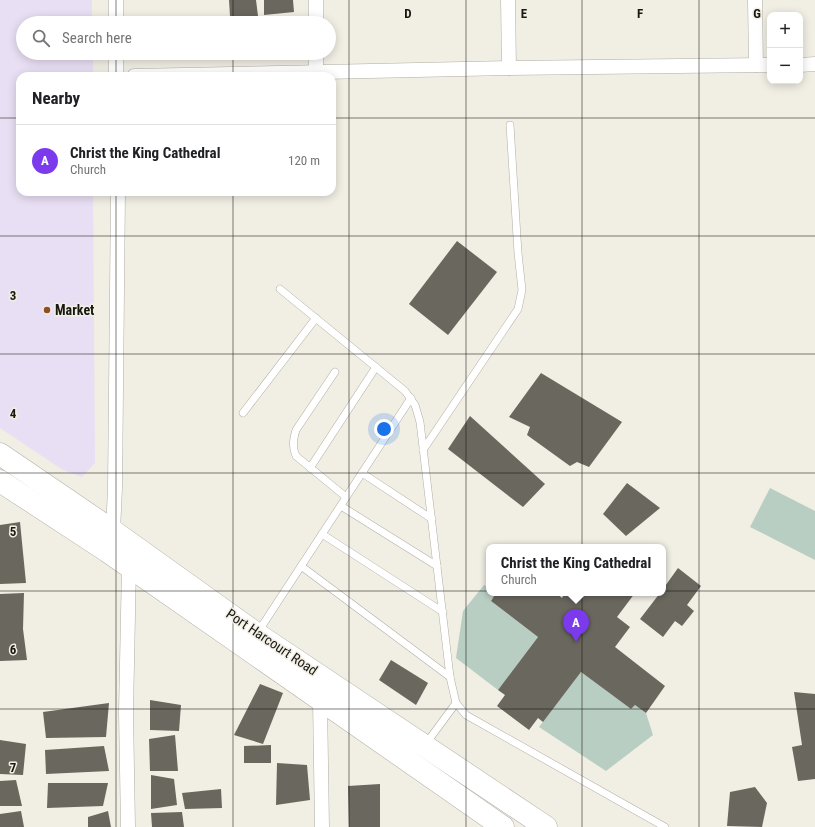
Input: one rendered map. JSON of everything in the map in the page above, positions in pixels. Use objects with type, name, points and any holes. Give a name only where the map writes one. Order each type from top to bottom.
[{"type":"highway","name":"Port Harcourt Road","points":[[0,454],[113,531],[257,634],[546,827]]},
{"type":"highway","name":"Port Harcourt Road","points":[[0,481],[108,551],[503,827]]},
{"type":"highway","points":[[413,764],[425,745]]},
{"type":"street","points":[[116,0],[116,16]]},
{"type":"street","points":[[316,0],[316,16]]},
{"type":"street","points":[[508,0],[509,68]]},
{"type":"street","points":[[316,60],[316,72],[763,65],[755,0]]},
{"type":"street","points":[[116,60],[116,72]]},
{"type":"street","points":[[803,65],[815,64]]},
{"type":"street","points":[[108,551],[113,531],[115,488],[118,196]]},
{"type":"street","points":[[128,827],[126,712],[129,566]]},
{"type":"street","points":[[320,700],[322,827]]},
{"type":"lane","points":[[423,450],[518,310],[522,290],[518,253],[510,125]]},
{"type":"lane","points":[[280,288],[405,391],[415,405],[420,422],[450,677],[456,703],[466,715],[665,827]]},
{"type":"lane","points":[[243,413],[316,318]]},
{"type":"lane","points":[[310,468],[376,367]]},
{"type":"lane","points":[[335,372],[296,430],[293,441],[296,456],[346,497]]},
{"type":"lane","points":[[257,634],[411,398]]},
{"type":"lane","points":[[362,473],[432,519]]},
{"type":"lane","points":[[341,506],[437,566]]},
{"type":"lane","points":[[322,534],[443,612]]},
{"type":"lane","points":[[301,566],[450,677]]},
{"type":"lane","points":[[425,745],[456,703]]},
{"type":"shaded area","name":"Market","points":[[0,0],[92,0],[92,16],[16,16],[16,60],[93,60],[93,72],[16,72],[16,196],[93,196],[95,463],[82,477],[63,470],[0,428]]},
{"type":"green space","points":[[770,488],[815,511],[815,560],[750,527]]},
{"type":"green space","points":[[484,585],[486,586],[486,596],[494,596],[491,601],[538,637],[498,690],[456,658],[463,611]]},
{"type":"green space","points":[[581,672],[631,709],[635,705],[646,713],[653,735],[606,771],[539,727]]},
{"type":"building","points":[[229,0],[256,0],[258,16],[230,16]]},
{"type":"building","points":[[264,0],[293,0],[294,12],[264,15]]},
{"type":"building","points":[[457,241],[497,272],[448,335],[409,304]]},
{"type":"building","points":[[541,373],[622,422],[589,467],[577,462],[570,466],[527,435],[530,427],[509,417]]},
{"type":"building","points":[[470,416],[545,484],[523,507],[448,449]]},
{"type":"building","points":[[627,483],[660,508],[626,536],[603,514]]},
{"type":"building","points":[[20,522],[26,583],[0,584],[0,525]]},
{"type":"building","points":[[678,568],[701,586],[687,605],[694,611],[682,626],[675,621],[663,637],[640,619],[658,596],[666,596],[666,585]]},
{"type":"building","points":[[24,593],[23,629],[27,660],[0,661],[0,594]]},
{"type":"building","points":[[494,596],[560,596],[562,598],[563,596],[633,596],[617,617],[630,627],[615,647],[665,686],[646,713],[635,705],[631,709],[581,672],[543,722],[538,718],[529,730],[497,706],[505,695],[498,690],[538,637],[491,601]]},
{"type":"building","points":[[391,660],[428,683],[416,705],[379,680]]},
{"type":"building","points":[[260,684],[283,693],[263,744],[234,735]]},
{"type":"building","points":[[794,692],[815,694],[815,779],[798,781],[792,747],[802,745]]},
{"type":"building","points":[[150,700],[181,705],[179,731],[150,730]]},
{"type":"building","points":[[109,703],[106,737],[46,738],[43,712]]},
{"type":"building","points":[[175,735],[178,771],[150,771],[149,739]]},
{"type":"building","points":[[0,740],[26,744],[23,775],[0,774]]},
{"type":"building","points":[[271,745],[271,763],[244,763],[244,746]]},
{"type":"building","points":[[104,746],[109,771],[46,774],[45,750]]},
{"type":"building","points":[[277,763],[307,765],[310,800],[276,805]]},
{"type":"building","points":[[151,775],[174,779],[177,805],[151,809]]},
{"type":"building","points":[[16,780],[22,806],[0,806],[0,781]]},
{"type":"building","points":[[48,783],[108,783],[103,806],[47,808]]},
{"type":"building","points":[[380,784],[380,827],[349,827],[348,786]]},
{"type":"building","points":[[755,787],[767,803],[762,827],[727,826],[730,792]]},
{"type":"building","points":[[221,789],[222,808],[185,809],[182,793]]},
{"type":"building","points":[[21,811],[24,827],[0,827],[0,814]]},
{"type":"building","points":[[108,811],[111,827],[88,827],[88,817]]},
{"type":"building","points":[[182,812],[184,827],[152,827],[151,813]]},
{"type":"place","name":"Market","points":[[47,310]]},
{"type":"place","name":"Christ the King Cathedral","points":[[576,642]]}]
